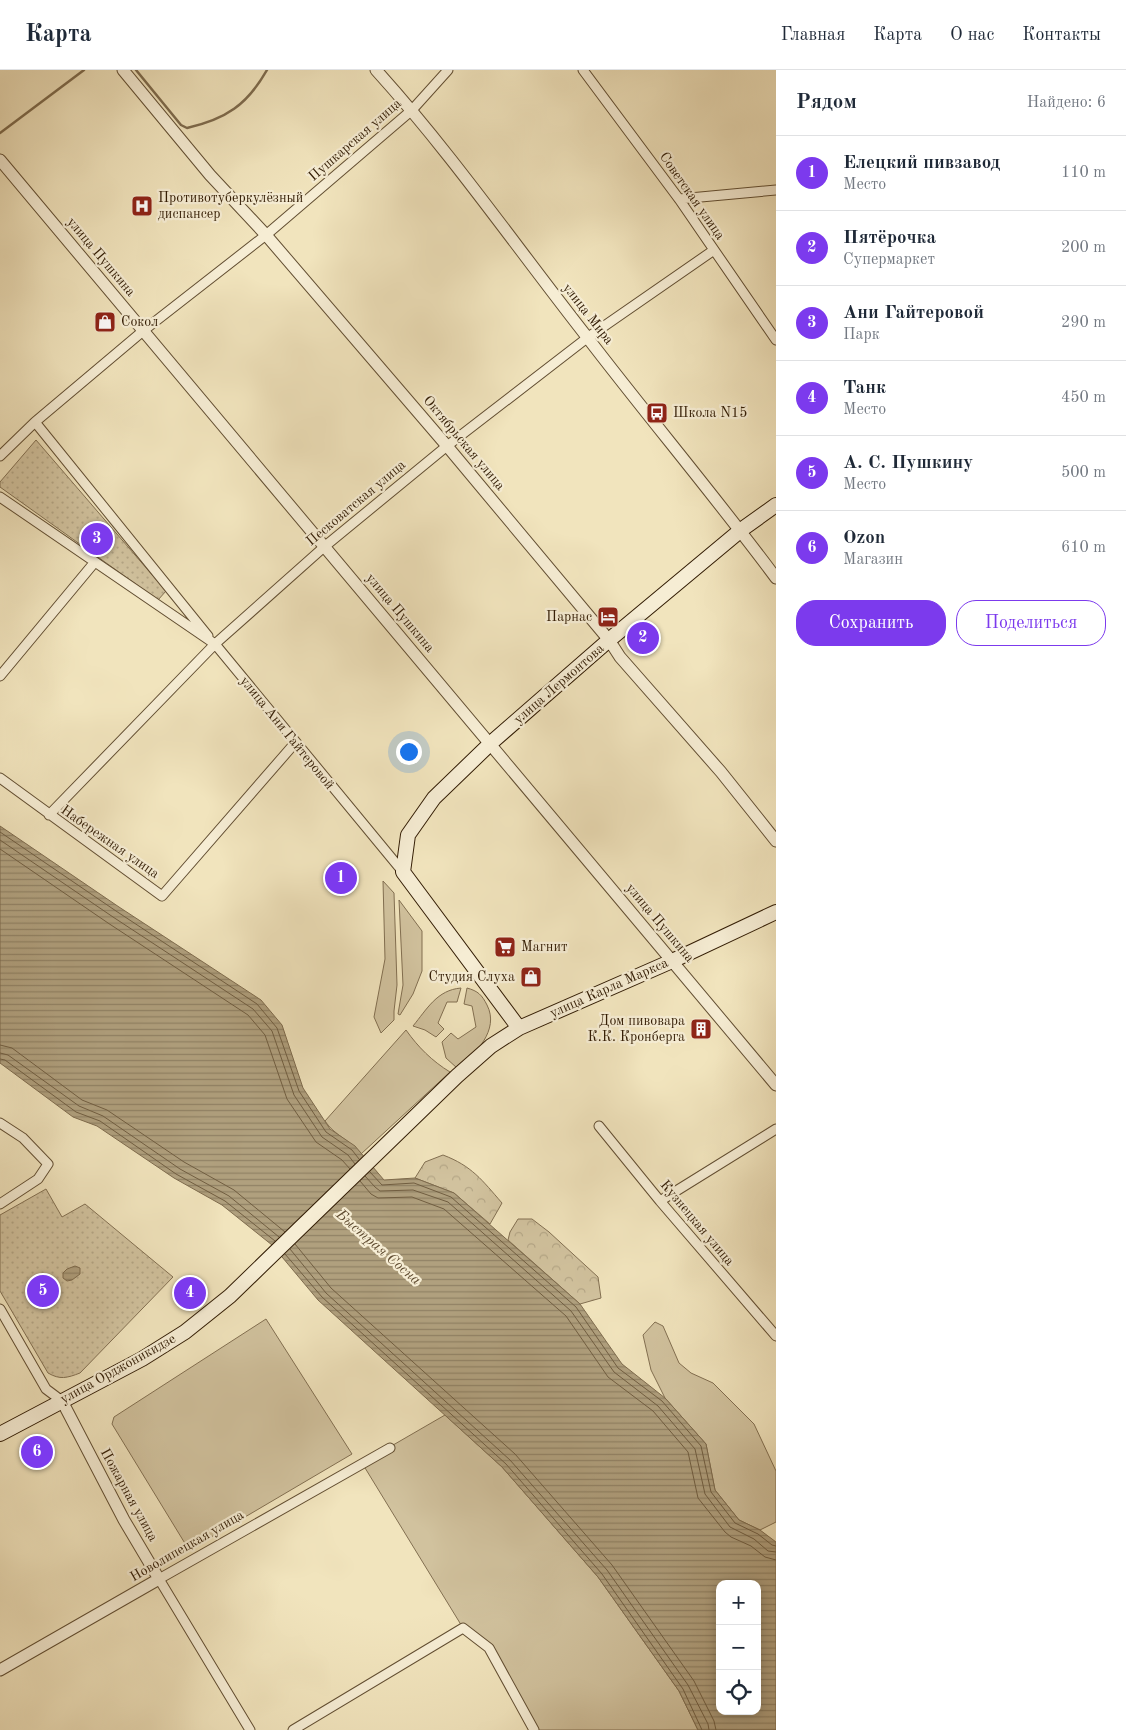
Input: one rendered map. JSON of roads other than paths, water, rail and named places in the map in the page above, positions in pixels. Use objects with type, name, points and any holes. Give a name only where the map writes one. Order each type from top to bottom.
[{"type":"main road","name":"улица Лермонтова","points":[[403,872],[408,835],[434,798],[490,744],[609,640],[741,530],[776,505]]},
{"type":"main road","name":"улица Ани Гайтеровой","points":[[403,872],[518,1028]]},
{"type":"main road","name":"улица Карла Маркса","points":[[453,1080],[491,1046],[518,1028],[672,961],[776,912]]},
{"type":"main road","name":"улица Орджоникидзе","points":[[0,1434],[142,1359],[185,1332],[230,1296],[453,1080]]},
{"type":"street","name":"Октябрьская улица","points":[[123,70],[210,175],[266,235],[447,446],[609,640],[620,657],[721,772],[776,841]]},
{"type":"street","name":"улица Мира","points":[[376,70],[412,110],[587,338],[741,530],[776,578]]},
{"type":"street","name":"Пушкарская улица","points":[[0,456],[35,422],[143,331],[266,235],[412,110],[448,70]]},
{"type":"street","name":"Советская улица","points":[[583,70],[679,199],[776,340]]},
{"type":"street","name":"улица Пушкина","points":[[0,160],[776,1085]]},
{"type":"street","points":[[679,199],[776,190]]},
{"type":"street","name":"Песковатская улица","points":[[49,815],[215,644],[324,547],[447,446],[587,338],[714,250]]},
{"type":"street","points":[[35,422],[215,644]]},
{"type":"street","name":"улица Ани Гайтеровой","points":[[0,497],[215,644],[403,872]]},
{"type":"street","points":[[0,676],[94,563]]},
{"type":"street","name":"Набережная улица","points":[[0,778],[162,896],[296,742]]},
{"type":"street","points":[[0,1123],[23,1138],[48,1164],[38,1179],[0,1204]]},
{"type":"street","name":"Кузнецкая улица","points":[[599,1126],[660,1201],[776,1336]]},
{"type":"street","points":[[660,1201],[776,1129]]},
{"type":"street","points":[[0,1309],[46,1389],[62,1400]]},
{"type":"street","name":"Пожарная улица","points":[[62,1400],[124,1520],[250,1730]]},
{"type":"street","name":"Новолипецкая улица","points":[[0,1670],[390,1448]]},
{"type":"street","points":[[293,1730],[463,1628],[490,1648],[534,1730]]},
{"type":"water","name":"Быстрая Сосна","points":[[0,826],[261,1000],[282,1025],[303,1088],[330,1129],[355,1146],[384,1180],[415,1178],[454,1193],[580,1304],[622,1364],[665,1398],[706,1444],[715,1490],[739,1520],[760,1530],[776,1542],[776,1730],[698,1730],[679,1691],[598,1577],[502,1467],[318,1300],[272,1245],[222,1205],[174,1178],[97,1126],[73,1117],[0,1063]]},
{"type":"water","points":[[75,1266],[80,1268],[80,1274],[67,1281],[63,1278],[63,1273]]},
{"type":"waterway","points":[[0,133],[84,70]]},
{"type":"waterway","points":[[136,70],[181,125],[187,128],[213,120],[234,109],[252,93],[267,70]]},
{"type":"place","name":"Противотуберкулёзный диспансер","points":[[142,206]]},
{"type":"place","name":"Сокол","points":[[105,322]]},
{"type":"place","name":"Школа N15","points":[[657,413]]},
{"type":"place","name":"Ани Гайтеровой","points":[[97,539]]},
{"type":"place","name":"Парнас","points":[[608,617]]},
{"type":"place","name":"Пятёрочка","points":[[643,638]]},
{"type":"place","name":"Елецкий пивзавод","points":[[341,878]]},
{"type":"place","name":"Магнит","points":[[505,947]]},
{"type":"place","name":"Студия Слуха","points":[[531,977]]},
{"type":"place","name":"Дом пивовара К.К. Кронберга","points":[[701,1029]]},
{"type":"place","name":"А. С. Пушкину","points":[[43,1291]]},
{"type":"place","name":"Танк","points":[[190,1293]]},
{"type":"place","name":"Ozon","points":[[37,1452]]}]
